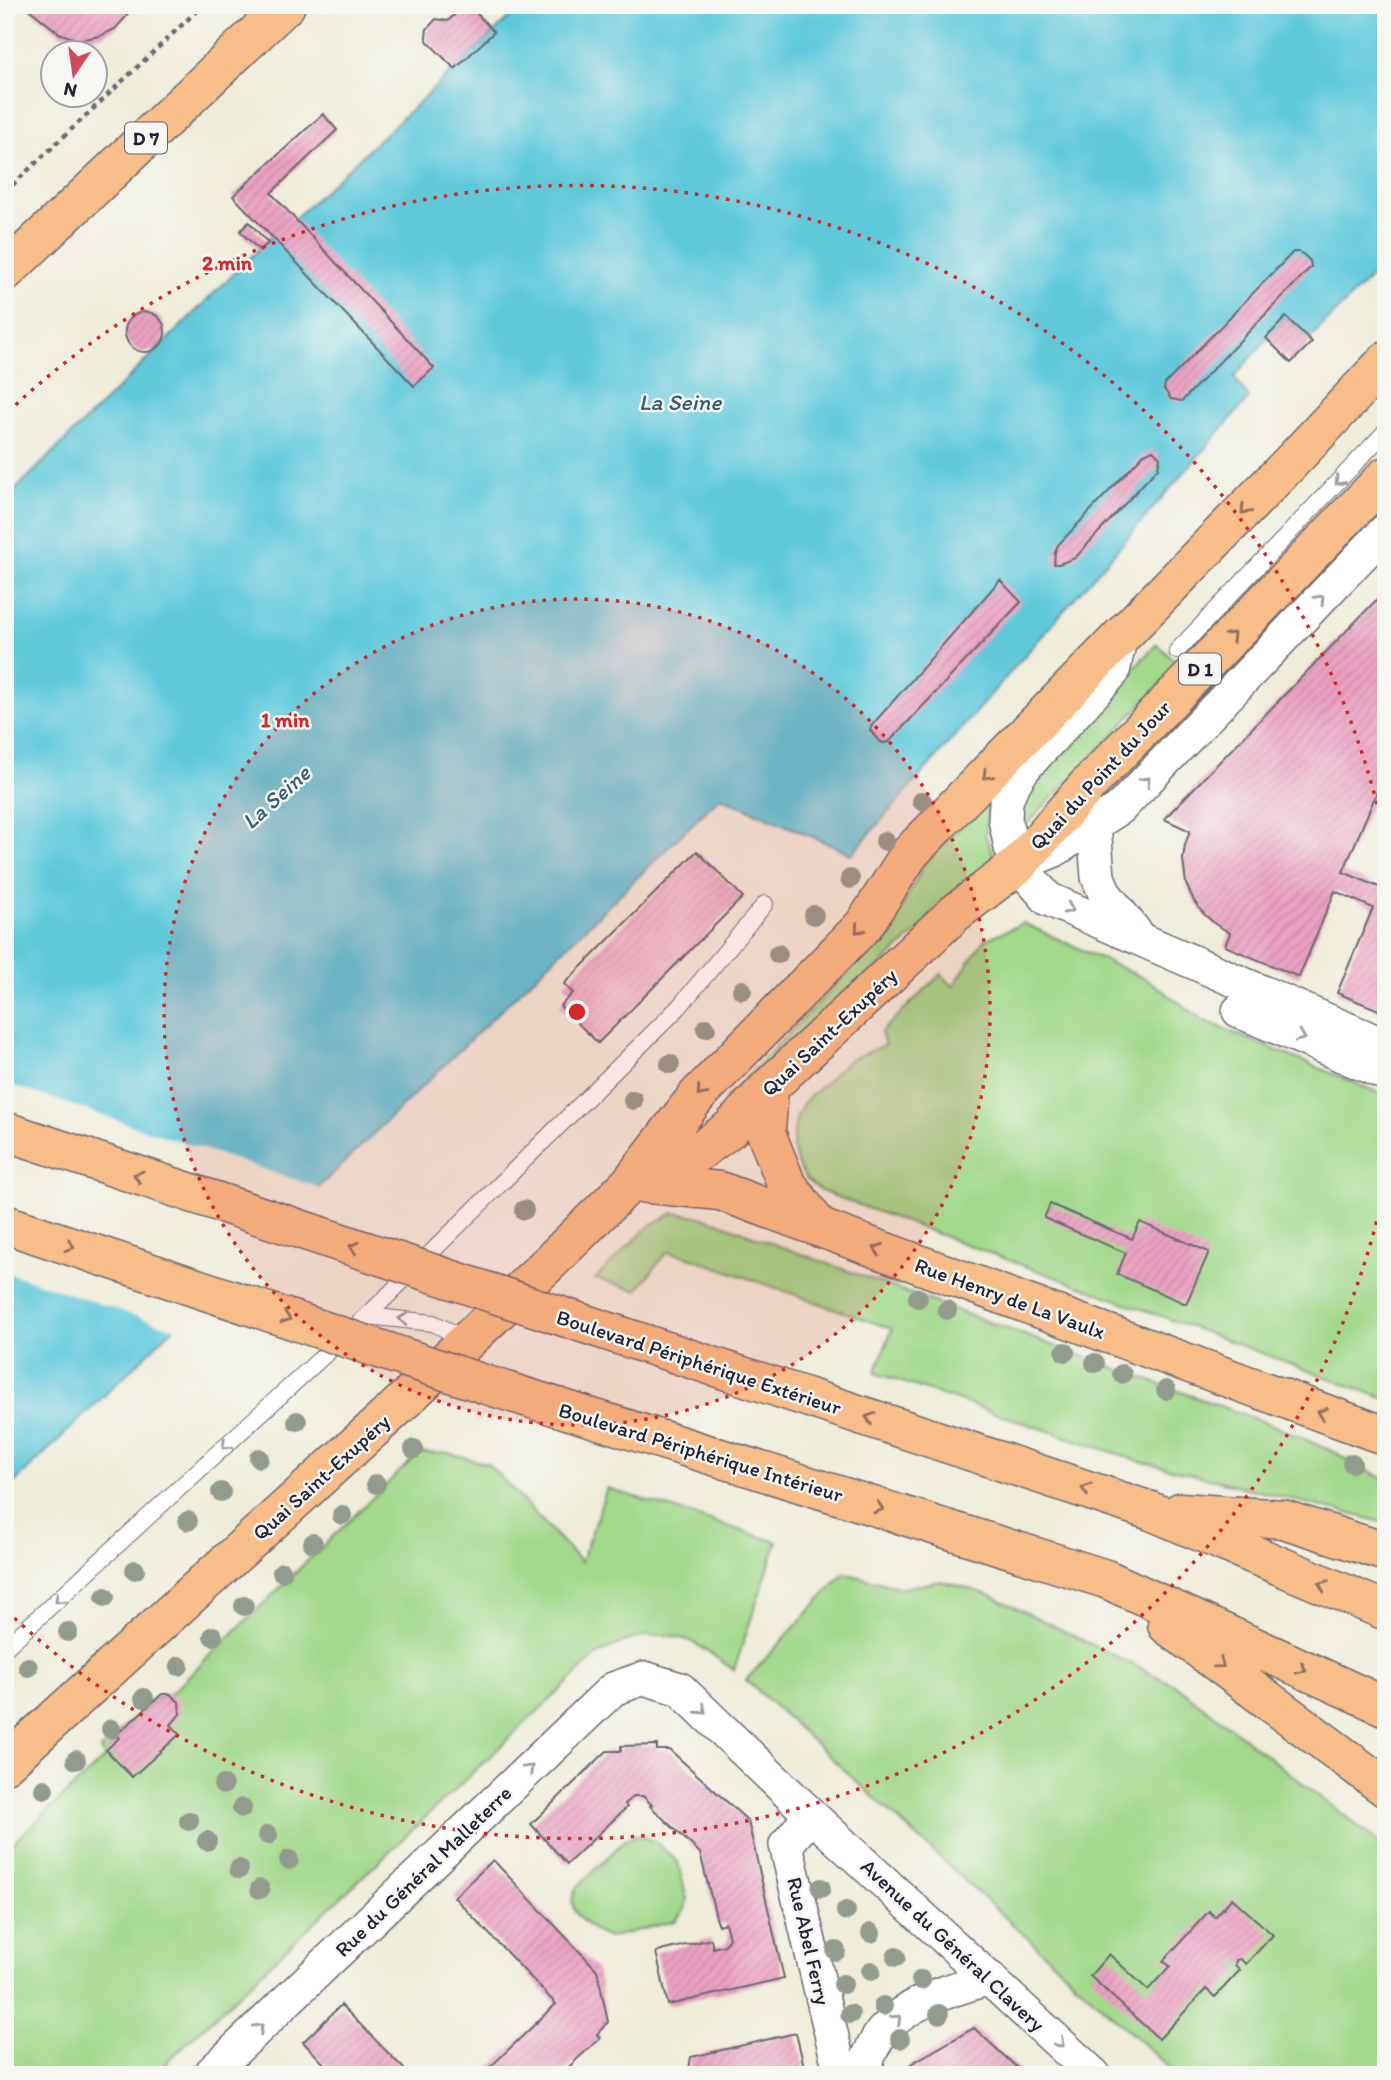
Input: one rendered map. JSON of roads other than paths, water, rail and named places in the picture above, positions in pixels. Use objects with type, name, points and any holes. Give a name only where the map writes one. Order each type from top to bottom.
[{"type":"main road","name":"D 7","points":[[5,272],[286,5]]},
{"type":"main road","points":[[1120,639],[1386,361]]},
{"type":"main road","name":"Quai du Point du Jour","points":[[1018,865],[1086,786],[1386,477]]},
{"type":"main road","name":"Quai Saint-Exupéry","points":[[5,1764],[393,1411],[630,1183],[712,1079],[864,925],[911,853],[1120,639]]},
{"type":"main road","name":"Quai Saint-Exupéry","points":[[630,1183],[690,1158],[730,1129],[769,1087],[954,914],[1018,865]]},
{"type":"main road","points":[[769,1087],[766,1133],[786,1183],[820,1228]]},
{"type":"main road","name":"Boulevard Périphérique Extérieur","points":[[5,1132],[1150,1511],[1386,1611]]},
{"type":"main road","name":"Rue Henry de La Vaulx","points":[[630,1183],[720,1191],[1386,1436]]},
{"type":"main road","name":"Boulevard Périphérique Intérieur","points":[[5,1224],[487,1385],[1106,1579],[1386,1707]]},
{"type":"main road","points":[[1150,1511],[1283,1519],[1386,1552]]},
{"type":"main road","points":[[1106,1579],[1386,1788]]},
{"type":"street","name":"Quai du Point du Jour","points":[[1018,865],[1055,850],[1120,808],[1380,544]]},
{"type":"street","points":[[1120,639],[1113,673],[1024,768],[1011,788],[1004,818],[1018,865],[1048,900],[1386,1046]]},
{"type":"street","points":[[1094,825],[1098,877],[1105,894],[1144,942]]},
{"type":"street","points":[[1239,1011],[1386,1074]]},
{"type":"street","name":"Avenue du Général Clavery","points":[[644,1678],[680,1689],[811,1815],[1094,2075]]},
{"type":"street","name":"Rue du Général Malleterre","points":[[209,2075],[613,1689],[644,1678]]},
{"type":"street","name":"Rue Abel Ferry","points":[[811,1815],[786,1845],[841,2075]]},
{"type":"street","points":[[860,2075],[882,2032],[910,2007],[990,1978]]},
{"type":"lane","points":[[1177,651],[1386,431]]},
{"type":"lane","points":[[5,1648],[367,1316],[679,1007],[765,904]]},
{"type":"lane","points":[[367,1316],[433,1322],[467,1340]]},
{"type":"water","name":"La Seine","points":[[523,5],[1386,5],[1386,262],[1309,339],[1286,317],[1234,377],[1249,398],[852,854],[720,797],[5,1492],[5,500],[272,236],[294,219]]}]
